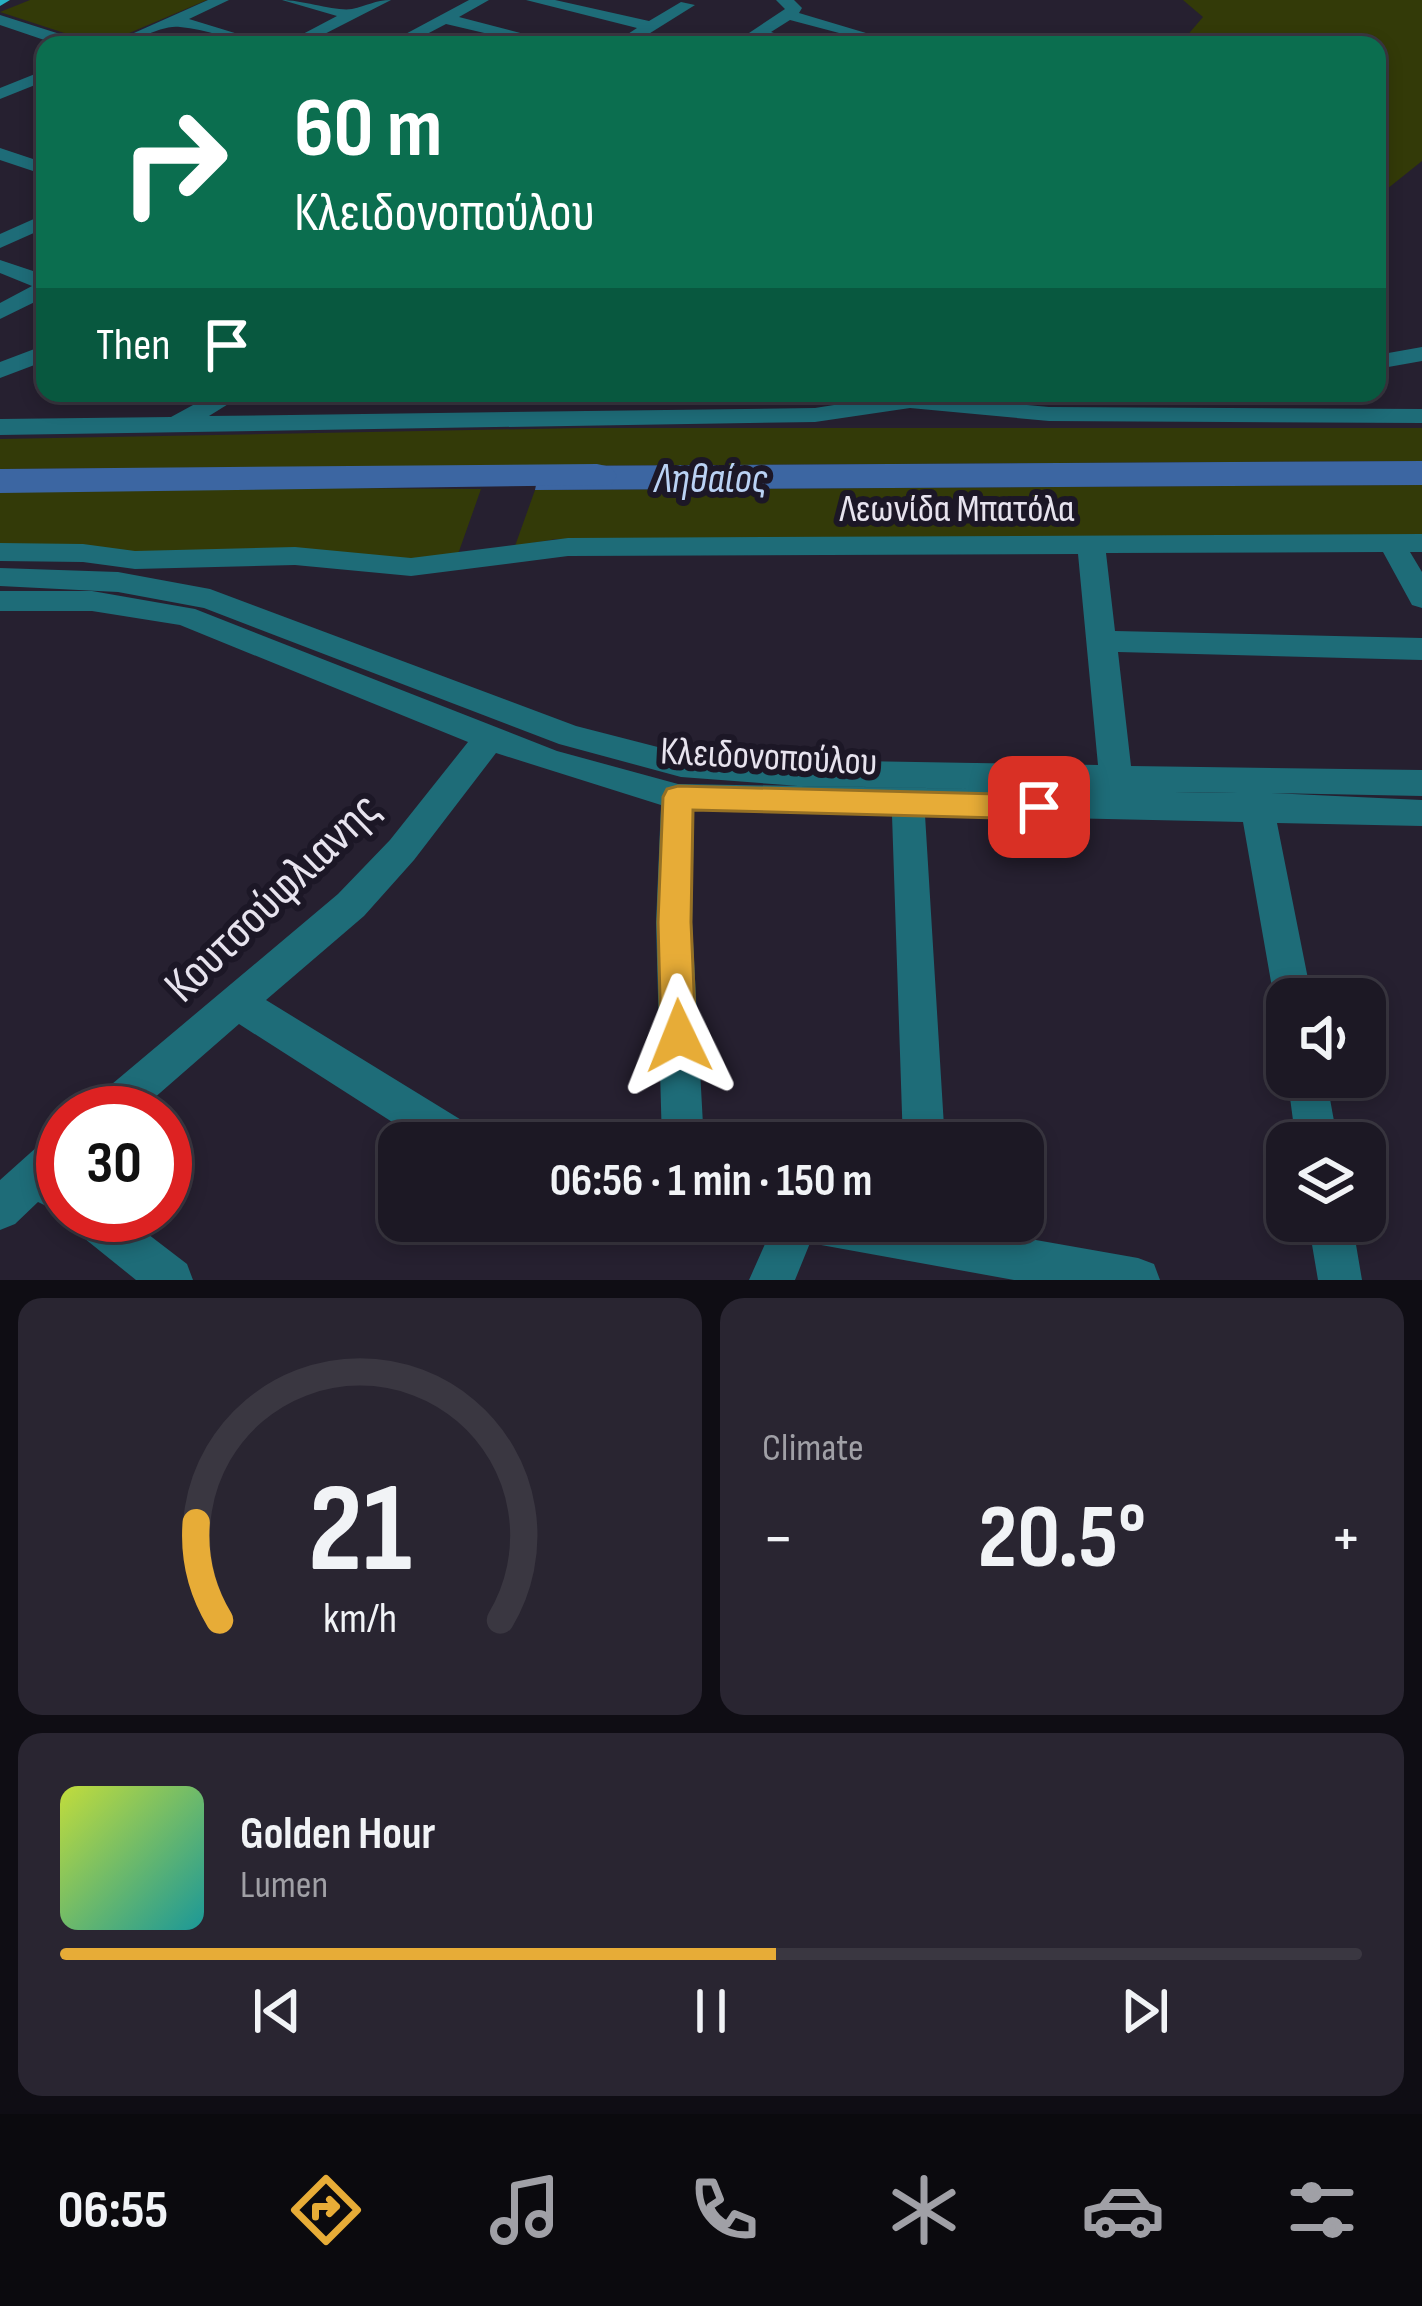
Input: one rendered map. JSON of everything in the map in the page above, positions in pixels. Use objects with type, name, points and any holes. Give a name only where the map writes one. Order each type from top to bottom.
[{"type":"street","points":[[136,36],[221,0]]},
{"type":"street","points":[[290,0],[352,15]]},
{"type":"street","points":[[309,36],[383,0]]},
{"type":"street","points":[[411,36],[481,0]]},
{"type":"street","points":[[535,0],[651,26]]},
{"type":"street","points":[[634,36],[687,5],[660,0]]},
{"type":"street","points":[[755,36],[786,7],[859,33]]},
{"type":"street","points":[[445,19],[519,36]]},
{"type":"street","points":[[0,20],[49,36]]},
{"type":"street","points":[[174,20],[233,36]]},
{"type":"street","points":[[758,34],[766,36]]},
{"type":"street","points":[[2,93],[36,79]]},
{"type":"street","points":[[2,93],[36,102]]},
{"type":"street","points":[[5,160],[36,167]]},
{"type":"street","points":[[0,242],[36,224]]},
{"type":"street","points":[[0,266],[36,281]]},
{"type":"street","points":[[0,312],[36,290]]},
{"type":"street","points":[[1386,360],[1422,354]]},
{"type":"street","points":[[0,371],[36,356]]},
{"type":"street","points":[[176,424],[217,402]]},
{"type":"street","points":[[479,402],[510,419]]},
{"type":"street","points":[[0,427],[829,414],[896,402]]},
{"type":"street","points":[[913,402],[1049,414],[1422,416]]},
{"type":"street","name":"Λεωνίδα Μπατόλα","points":[[0,552],[82,553],[135,560],[295,556],[411,567],[487,561],[568,547],[1422,543]]},
{"type":"street","points":[[1392,544],[1422,598]]},
{"type":"street","points":[[1091,546],[1116,778]]},
{"type":"street","name":"Κλειδονοπούλου","points":[[0,577],[118,582],[210,599],[536,724],[681,765],[800,773],[1116,778],[1422,813]]},
{"type":"street","name":"Κλειδονοπούλου","points":[[0,601],[92,601],[185,616],[489,737],[615,783],[678,797],[908,805],[1254,796],[1422,783]]},
{"type":"street","points":[[1101,641],[1422,649]]},
{"type":"street","name":"Κουτσούφλιανης","points":[[139,1086],[378,878],[489,737]]},
{"type":"street","points":[[1254,796],[1289,978]]},
{"type":"street","points":[[678,797],[674,922],[682,1122]]},
{"type":"street","points":[[908,805],[923,1122]]},
{"type":"street","points":[[238,1004],[427,1122]]},
{"type":"street","points":[[0,1209],[36,1186]]},
{"type":"street","points":[[122,1242],[171,1280]]},
{"type":"street","points":[[771,1280],[788,1242]]},
{"type":"street","points":[[972,1242],[1138,1280]]},
{"type":"street","points":[[1334,1242],[1340,1280]]},
{"type":"green space","points":[[30,0],[207,0],[122,36],[73,36],[0,12]]},
{"type":"green space","points":[[1183,0],[1422,0],[1422,161],[1386,190],[1386,36],[1187,36],[1203,17]]},
{"type":"green space","points":[[582,428],[1422,428],[1422,461],[0,469],[0,439]]},
{"type":"green space","points":[[1422,485],[1422,537],[556,539],[515,546],[535,490]]},
{"type":"green space","points":[[481,489],[457,557],[416,562],[0,547],[0,492]]},
{"type":"water","name":"Ληθαίος","points":[[1422,461],[1422,485],[535,490],[540,466]]},
{"type":"waterway","name":"Ληθαίος","points":[[0,481],[597,476]]},
{"type":"route","points":[[679,1036],[674,922],[678,797],[1039,807]]}]
